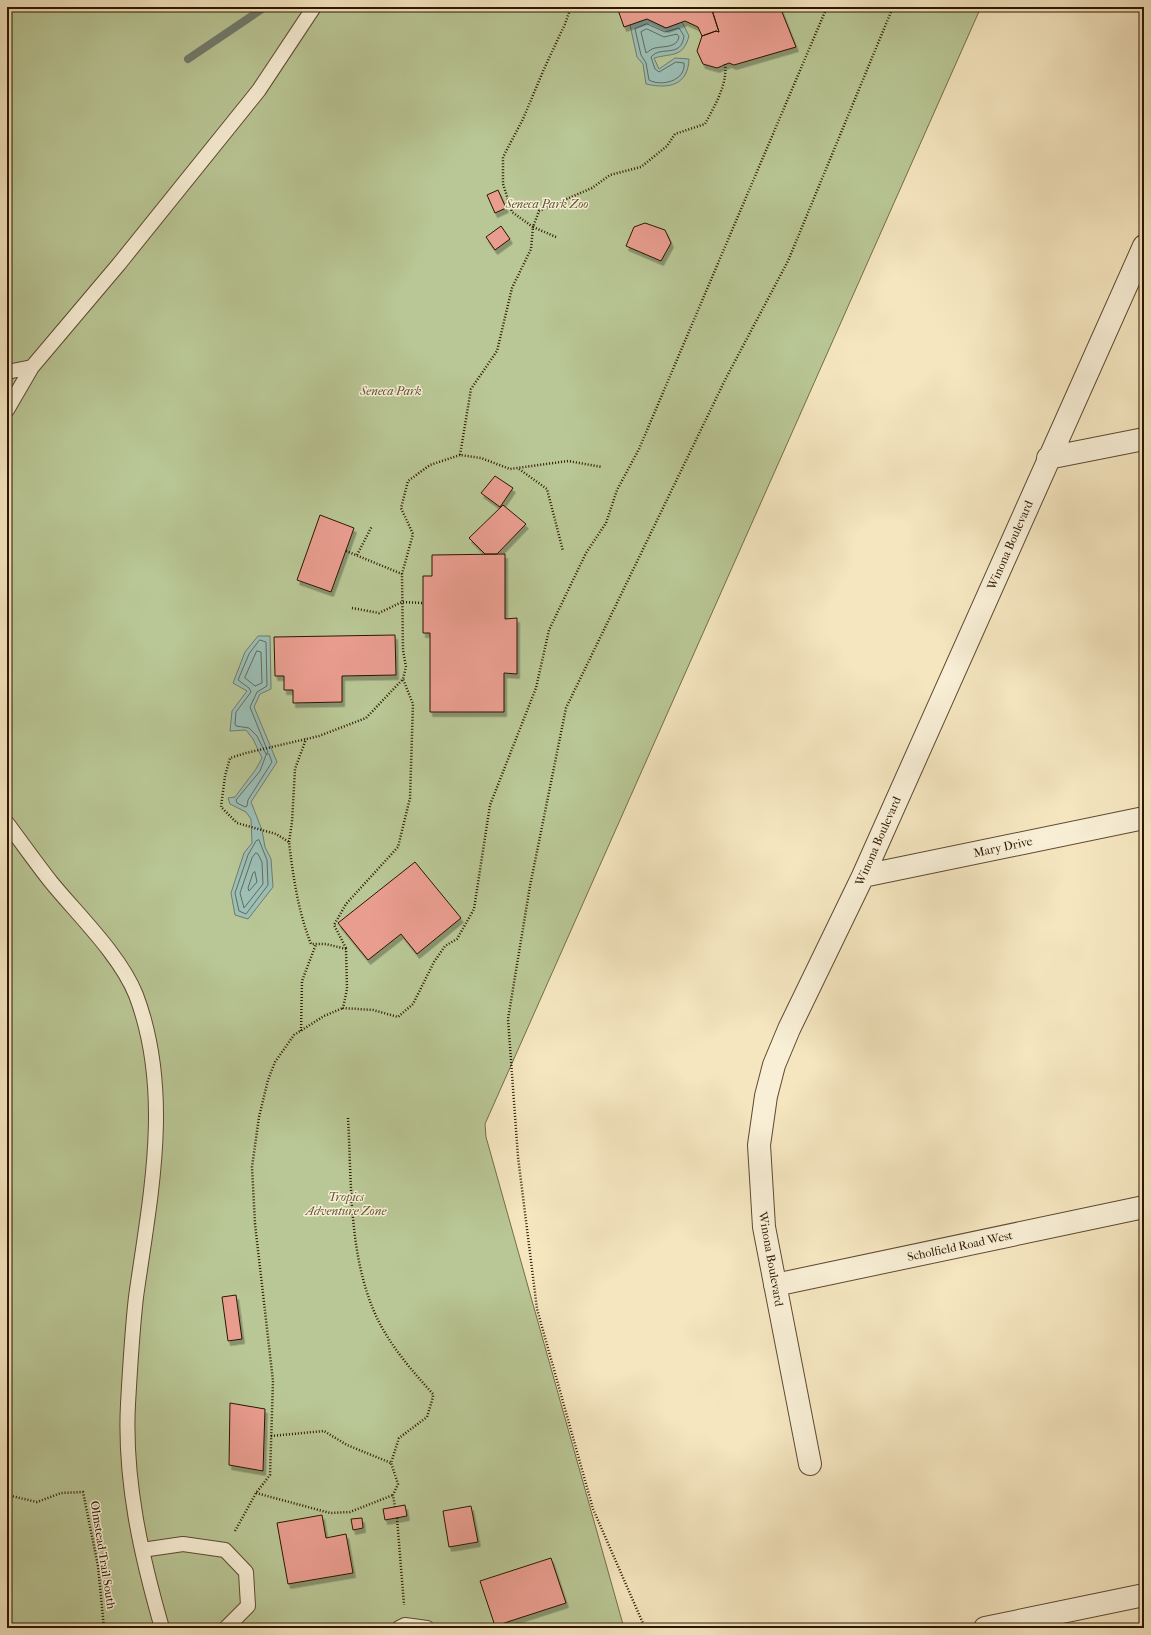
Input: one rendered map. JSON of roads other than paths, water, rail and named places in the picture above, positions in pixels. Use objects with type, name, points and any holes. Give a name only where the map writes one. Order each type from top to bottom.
[{"type":"street","name":"Winona Boulevard","points":[[810,1464],[764,1227],[759,1145],[766,1096],[774,1065],[789,1029],[863,876],[1048,458],[1144,246]]},
{"type":"street","points":[[1048,458],[1144,439]]},
{"type":"street","name":"Mary Drive","points":[[863,876],[1144,818]]},
{"type":"street","name":"Scholfield Road West","points":[[775,1285],[1144,1207]]},
{"type":"street","points":[[985,1628],[1144,1595]]},
{"type":"lane","points":[[7,410],[32,367],[119,264],[259,90],[314,7]]},
{"type":"lane","points":[[7,372],[32,367]]},
{"type":"lane","points":[[7,823],[50,880],[116,961],[135,993],[144,1021],[153,1062],[156,1113],[155,1164],[149,1221],[136,1298],[128,1405],[128,1466],[142,1550],[162,1628]]},
{"type":"lane","points":[[142,1550],[183,1544],[225,1550],[246,1572],[248,1606],[226,1628]]},
{"type":"lane","points":[[402,1626],[427,1628]]},
{"type":"water","points":[[647,19],[666,28],[682,22],[689,36],[684,48],[680,51],[671,55],[654,58],[659,69],[675,58],[689,59],[688,68],[685,75],[675,84],[662,86],[646,84],[643,64],[637,57],[630,25]]},
{"type":"water","points":[[258,636],[270,636],[271,689],[260,694],[254,707],[277,762],[251,802],[262,830],[265,847],[271,859],[273,887],[248,919],[235,915],[231,893],[244,853],[252,843],[251,819],[246,812],[230,804],[228,798],[235,797],[256,769],[262,758],[253,739],[246,730],[230,731],[232,711],[247,691],[233,683],[245,652]]},
{"type":"waterway","points":[[188,59],[265,7]]},
{"type":"park label","name":"Seneca Park Zoo","points":[[547,204]]},
{"type":"park label","name":"Seneca Park","points":[[391,391]]},
{"type":"park label","name":"Tropics Adventure Zone","points":[[346,1204]]}]
